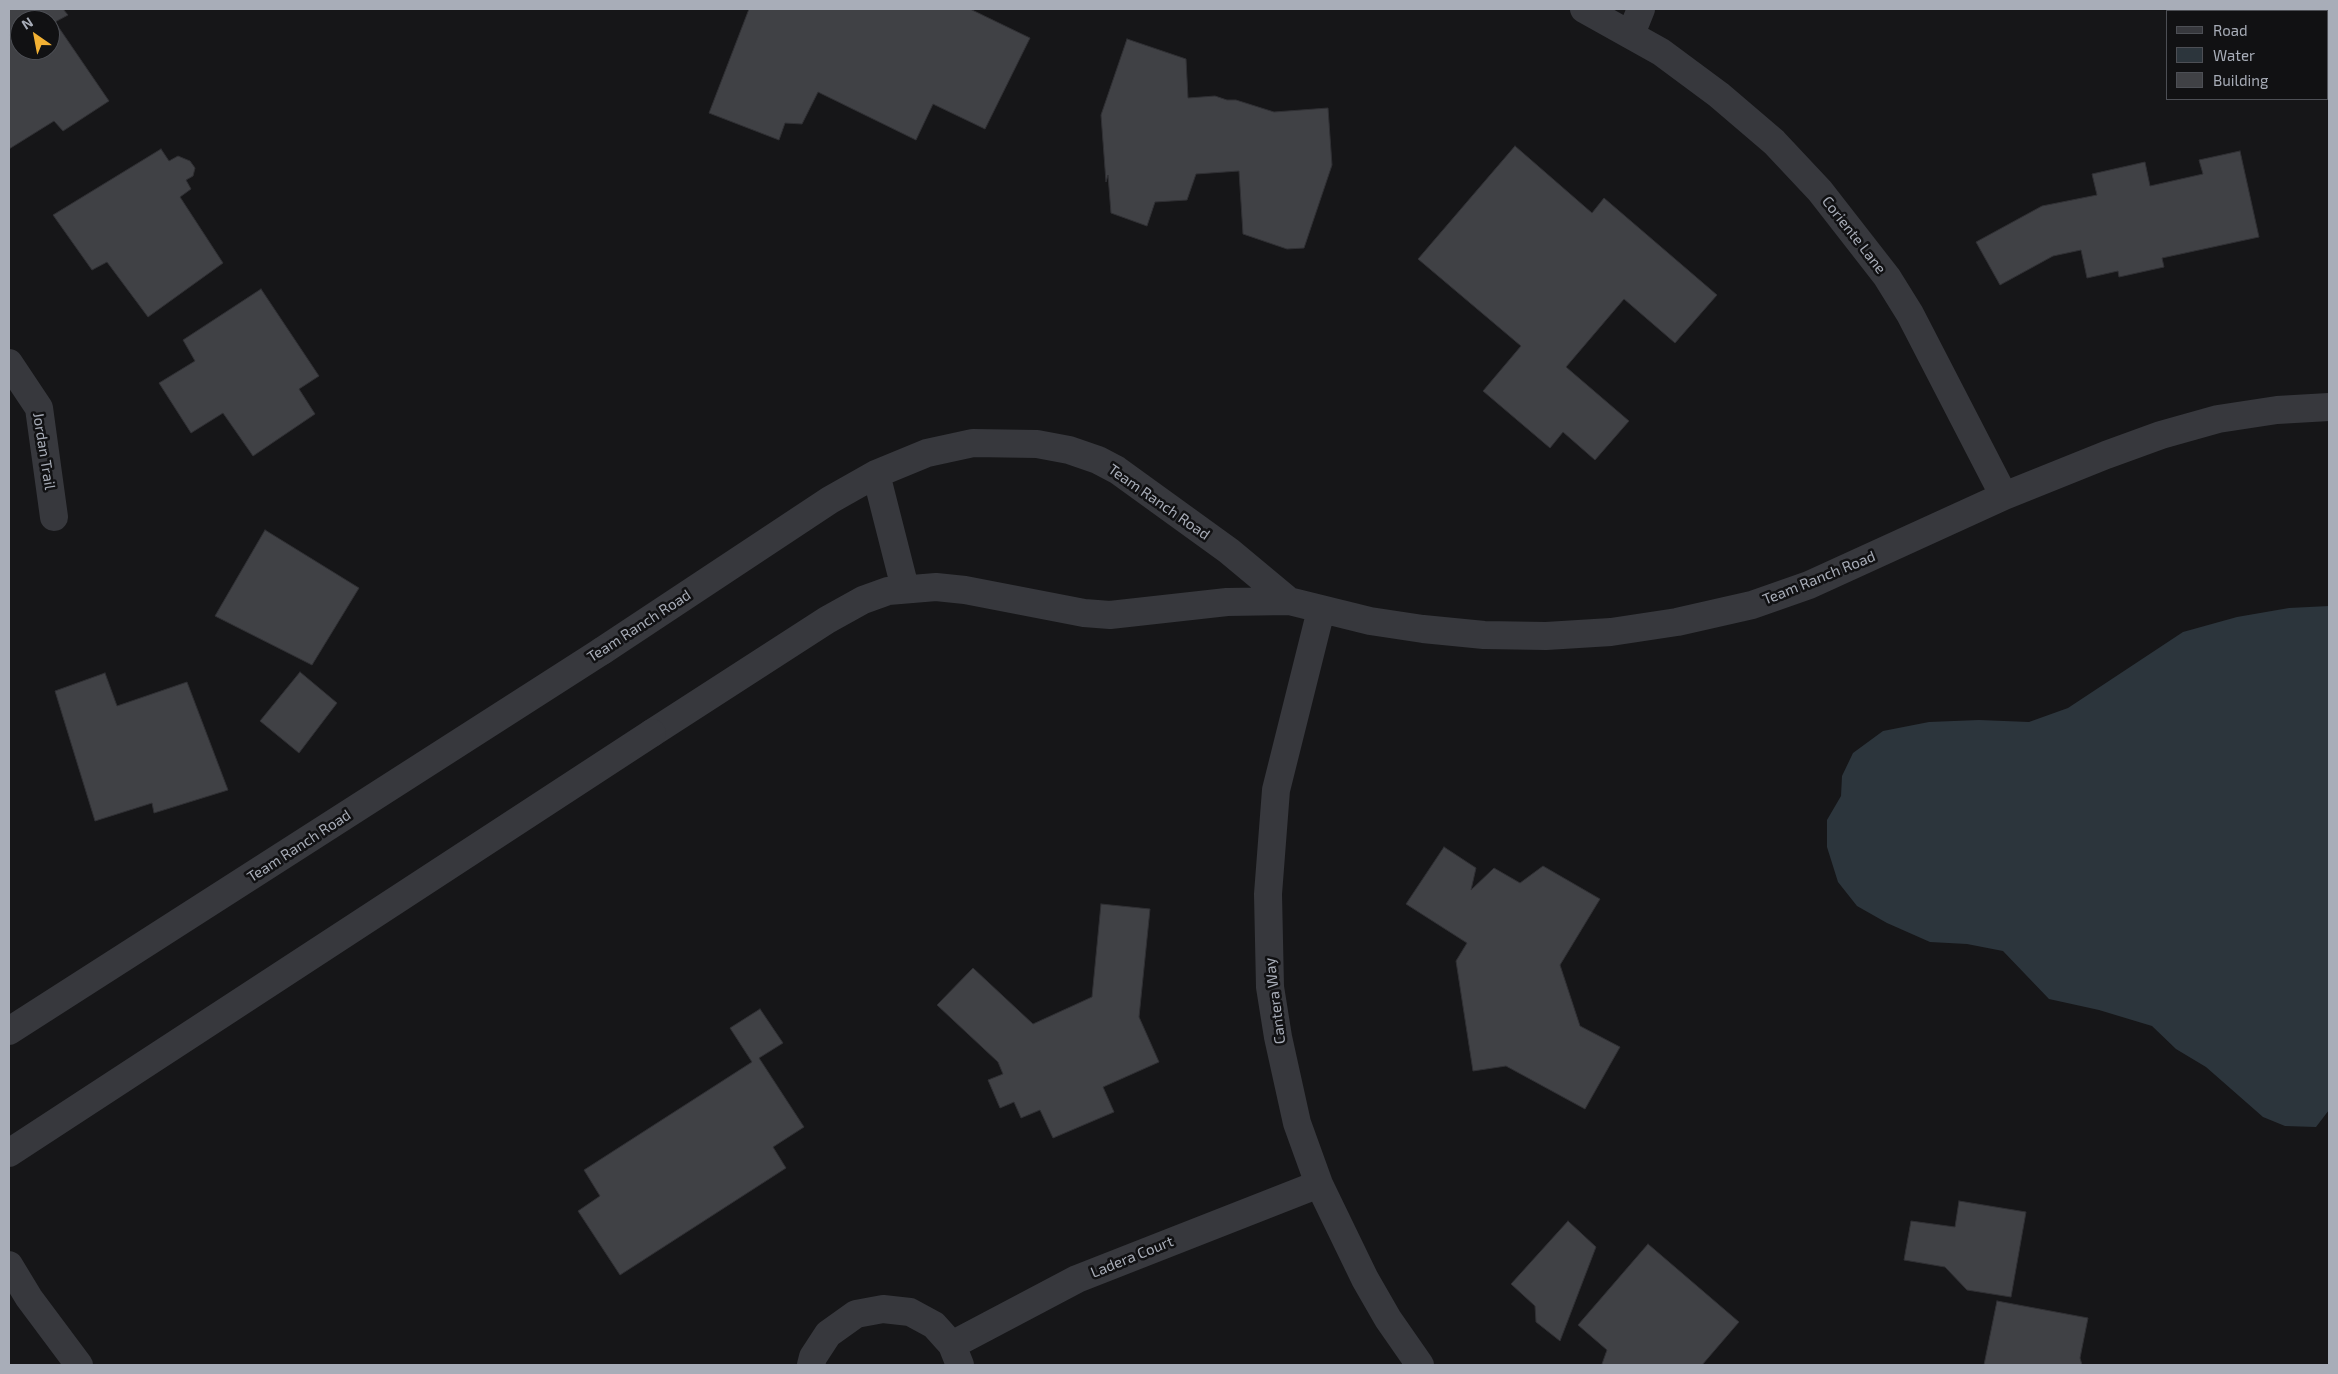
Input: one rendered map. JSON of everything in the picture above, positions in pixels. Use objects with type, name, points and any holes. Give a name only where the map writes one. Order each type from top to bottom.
[{"type":"street","name":"Coriente Lane","points":[[1584,9],[1661,52],[1719,94],[1774,142],[1820,191],[1857,236],[1887,277],[1910,314],[2004,496]]},
{"type":"street","points":[[1631,34],[1640,9]]},
{"type":"street","name":"Jordan Trail","points":[[9,363],[39,408],[54,516]]},
{"type":"street","name":"Team Ranch Road","points":[[9,1154],[827,620],[863,600],[888,591],[905,588],[936,587],[986,593],[1057,609],[1110,615],[1227,602],[1289,601],[1370,621],[1484,635],[1546,636],[1611,632],[1677,622],[1752,605],[1809,586],[2004,496],[2106,454],[2161,435],[2218,419],[2277,410],[2329,407]]},
{"type":"street","name":"Team Ranch Road","points":[[9,1031],[602,651],[830,500],[876,474],[927,454],[973,442],[1036,444],[1069,450],[1098,460],[1117,470],[1229,551],[1289,601]]},
{"type":"street","points":[[876,474],[905,588]]},
{"type":"street","name":"Cantera Way","points":[[1321,610],[1276,790],[1268,894],[1270,987],[1278,1037],[1297,1123],[1319,1184],[1365,1279],[1388,1319],[1420,1365]]},
{"type":"street","name":"Ladera Court","points":[[811,1365],[813,1357],[828,1334],[856,1314],[883,1308],[910,1312],[934,1325],[956,1355],[1077,1279],[1319,1184]]},
{"type":"street","points":[[9,1265],[29,1298],[79,1365]]},
{"type":"street","points":[[29,1298],[54,1365]]},
{"type":"water","points":[[2329,606],[2329,1110],[2316,1127],[2285,1126],[2263,1117],[2206,1067],[2176,1049],[2152,1026],[2099,1010],[2049,999],[2003,951],[1967,944],[1930,942],[1887,923],[1857,906],[1838,882],[1827,847],[1827,820],[1841,796],[1842,776],[1853,753],[1883,731],[1929,722],[1979,720],[2029,722],[2068,708],[2183,632],[2237,617],[2289,608]]},
{"type":"building","points":[[9,9],[63,9],[68,15],[60,19],[60,10],[10,10],[10,60],[60,60],[60,29],[109,101],[63,131],[54,121],[9,149]]},
{"type":"building","points":[[749,9],[970,9],[1030,38],[985,129],[933,104],[916,140],[818,92],[802,124],[785,123],[779,140],[709,113]]},
{"type":"building","points":[[1127,39],[1186,59],[1188,98],[1215,96],[1227,100],[1236,100],[1274,112],[1328,108],[1332,165],[1304,248],[1287,249],[1243,234],[1239,171],[1196,174],[1187,200],[1155,202],[1147,226],[1111,213],[1108,175],[1106,182],[1101,115]]},
{"type":"building","points":[[1515,146],[1592,213],[1604,198],[1717,295],[1675,343],[1624,299],[1566,367],[1629,421],[1595,460],[1563,432],[1550,448],[1483,391],[1521,346],[1418,259]]},
{"type":"building","points":[[161,149],[169,161],[178,156],[190,161],[195,168],[193,176],[186,180],[191,189],[180,197],[223,263],[148,317],[107,262],[92,270],[53,215]]},
{"type":"building","points":[[2240,151],[2259,237],[2162,258],[2164,267],[2119,277],[2118,271],[2087,278],[2081,250],[2053,256],[2000,285],[1976,242],[2042,206],[2097,195],[2092,174],[2145,162],[2150,186],[2203,174],[2199,160]]},
{"type":"building","points":[[261,289],[319,376],[299,389],[315,414],[253,456],[223,413],[191,433],[159,383],[195,361],[183,340]]},
{"type":"building","points":[[265,530],[359,588],[312,665],[215,616]]},
{"type":"building","points":[[300,672],[337,703],[299,753],[260,721]]},
{"type":"building","points":[[105,673],[117,706],[187,682],[228,790],[154,813],[152,803],[95,821],[55,691]]},
{"type":"building","points":[[1444,847],[1476,868],[1471,890],[1494,868],[1520,883],[1543,866],[1600,899],[1560,965],[1580,1026],[1620,1047],[1585,1109],[1506,1066],[1473,1071],[1456,961],[1467,943],[1406,904]]},
{"type":"building","points":[[1101,904],[1150,909],[1139,1017],[1159,1062],[1103,1087],[1114,1112],[1053,1138],[1040,1110],[1021,1118],[1014,1102],[1000,1108],[988,1080],[1003,1074],[998,1062],[937,1005],[973,968],[1033,1024],[1092,997]]},
{"type":"building","points":[[760,1009],[783,1043],[759,1058],[804,1127],[773,1147],[786,1168],[620,1275],[578,1211],[600,1196],[584,1170],[752,1062],[730,1028]]},
{"type":"building","points":[[1959,1201],[2026,1212],[2011,1297],[1967,1290],[1945,1267],[1904,1260],[1911,1221],[1955,1227]]},
{"type":"building","points":[[1568,1221],[1596,1247],[1560,1341],[1536,1322],[1535,1306],[1511,1284]]},
{"type":"building","points":[[1648,1244],[1739,1322],[1702,1365],[1603,1365],[1607,1350],[1578,1325]]},
{"type":"building","points":[[1997,1301],[2088,1318],[2080,1358],[2082,1365],[1984,1365]]}]
